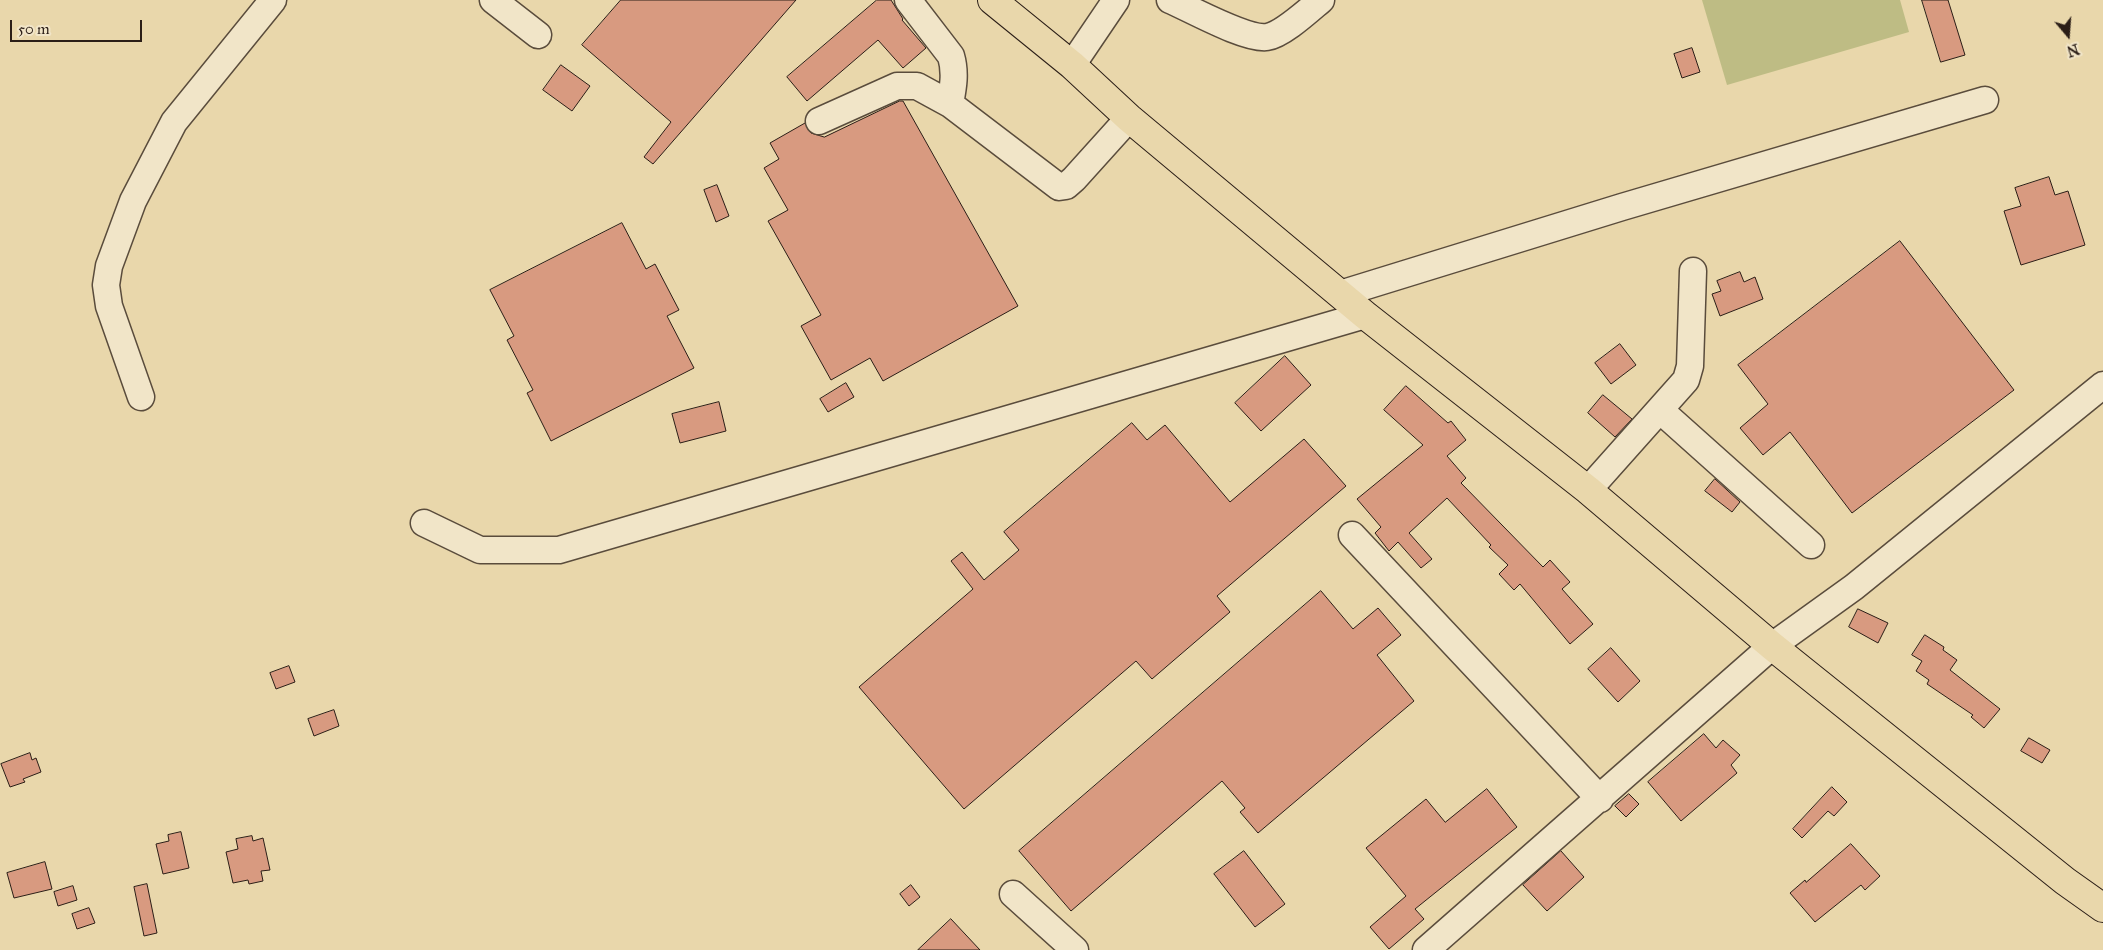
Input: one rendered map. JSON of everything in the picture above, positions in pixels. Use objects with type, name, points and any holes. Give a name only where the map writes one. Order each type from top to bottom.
[{"type":"main road","points":[[992,0],[1072,65],[1129,118],[1365,315],[1588,490],[1772,646],[2065,881],[2103,908]]},
{"type":"street","points":[[141,397],[108,306],[106,285],[109,266],[133,201],[174,122],[273,0]]},
{"type":"street","points":[[493,0],[538,36]]},
{"type":"street","points":[[908,0],[951,56],[954,65],[954,79],[950,104]]},
{"type":"street","points":[[1072,65],[1116,0]]},
{"type":"street","points":[[1170,0],[1246,34],[1268,37],[1288,27],[1321,0]]},
{"type":"street","points":[[820,121],[897,86],[917,86],[950,104],[1059,187],[1066,186],[1074,179],[1129,118]]},
{"type":"street","points":[[1340,294],[1622,207],[1985,100]]},
{"type":"street","points":[[1588,490],[1686,380],[1690,366],[1693,270]]},
{"type":"street","points":[[424,523],[480,550],[559,550],[1365,315]]},
{"type":"street","points":[[1426,950],[1772,646],[1854,587],[2103,385]]},
{"type":"street","points":[[1660,410],[1810,545]]},
{"type":"street","points":[[1352,535],[1600,799]]},
{"type":"street","points":[[1013,894],[1075,950]]},
{"type":"shaded area","points":[[1702,0],[1900,0],[1909,32],[1727,85]]},
{"type":"building","points":[[621,0],[796,0],[653,164],[644,157],[671,122],[582,45]]},
{"type":"building","points":[[877,0],[891,0],[902,20],[926,48],[903,68],[878,40],[807,101],[787,77]]},
{"type":"building","points":[[1922,0],[1948,0],[1965,55],[1941,62]]},
{"type":"building","points":[[1692,48],[1700,72],[1682,78],[1674,54]]},
{"type":"building","points":[[561,65],[590,86],[572,111],[543,90]]},
{"type":"building","points":[[903,101],[1018,306],[883,381],[870,358],[831,380],[801,326],[821,315],[768,221],[788,210],[764,168],[779,159],[770,143],[805,123],[811,133],[824,137]]},
{"type":"building","points":[[2049,177],[2055,195],[2068,191],[2085,245],[2021,265],[2004,211],[2021,206],[2015,188]]},
{"type":"building","points":[[717,185],[729,216],[716,222],[704,190]]},
{"type":"building","points":[[622,223],[646,269],[655,264],[679,310],[667,316],[694,368],[551,441],[527,393],[533,390],[507,340],[514,336],[490,290]]},
{"type":"building","points":[[1900,241],[2014,390],[1852,513],[1790,432],[1763,455],[1740,428],[1768,404],[1738,365]]},
{"type":"building","points":[[1740,272],[1744,282],[1755,277],[1763,299],[1720,316],[1712,294],[1721,291],[1717,281]]},
{"type":"building","points":[[1620,344],[1636,365],[1611,384],[1595,363]]},
{"type":"building","points":[[1285,356],[1311,385],[1261,431],[1235,403]]},
{"type":"building","points":[[846,383],[854,397],[828,412],[820,399]]},
{"type":"building","points":[[1406,386],[1448,423],[1451,421],[1466,440],[1447,456],[1466,478],[1461,483],[1543,567],[1550,560],[1570,582],[1562,589],[1593,624],[1570,644],[1520,584],[1514,590],[1499,574],[1508,565],[1489,547],[1491,545],[1447,498],[1409,533],[1432,559],[1421,568],[1398,542],[1389,551],[1375,533],[1381,527],[1357,499],[1423,445],[1384,410]]},
{"type":"building","points":[[1603,395],[1632,419],[1615,437],[1588,413]]},
{"type":"building","points":[[719,402],[726,431],[680,443],[672,414]]},
{"type":"building","points":[[1132,423],[1147,440],[1165,425],[1230,502],[1304,439],[1346,486],[1217,596],[1230,612],[1152,679],[1136,661],[964,809],[859,687],[973,589],[951,561],[962,552],[984,580],[1019,550],[1004,532]]},
{"type":"building","points":[[1715,479],[1740,502],[1732,512],[1705,491]]},
{"type":"building","points":[[1321,591],[1353,629],[1378,608],[1401,635],[1377,655],[1414,701],[1258,833],[1240,812],[1245,808],[1222,781],[1071,911],[1019,851]]},
{"type":"building","points":[[1858,609],[1888,623],[1878,643],[1849,627]]},
{"type":"building","points":[[1925,635],[1944,647],[1943,650],[1957,660],[1950,670],[2000,709],[1984,728],[1971,717],[1973,715],[1927,684],[1929,680],[1916,671],[1922,661],[1912,655]]},
{"type":"building","points":[[1611,648],[1640,681],[1618,702],[1588,669]]},
{"type":"building","points":[[289,666],[295,682],[276,689],[270,673]]},
{"type":"building","points":[[334,710],[339,726],[314,736],[308,719]]},
{"type":"building","points":[[1704,734],[1716,748],[1723,740],[1740,755],[1731,765],[1737,773],[1681,821],[1648,782]]},
{"type":"building","points":[[2029,738],[2050,750],[2042,763],[2021,751]]},
{"type":"building","points":[[30,753],[32,760],[36,758],[41,772],[23,779],[25,782],[10,787],[1,764]]},
{"type":"building","points":[[1832,787],[1847,802],[1834,816],[1828,811],[1802,838],[1793,829]]},
{"type":"building","points":[[1487,789],[1517,827],[1415,909],[1424,919],[1389,949],[1370,927],[1406,896],[1366,848],[1426,799],[1445,822]]},
{"type":"building","points":[[1629,794],[1639,804],[1626,817],[1615,806]]},
{"type":"building","points":[[181,832],[189,868],[163,874],[156,844],[169,841],[168,835]]},
{"type":"building","points":[[252,836],[253,841],[263,838],[270,870],[261,871],[263,881],[249,884],[248,880],[233,883],[226,852],[238,849],[236,839]]},
{"type":"building","points":[[1851,844],[1880,876],[1865,890],[1861,885],[1815,922],[1790,893]]},
{"type":"building","points":[[1244,851],[1285,904],[1255,927],[1214,874]]},
{"type":"building","points":[[1561,851],[1584,877],[1547,911],[1523,885]]},
{"type":"building","points":[[45,862],[52,889],[14,898],[7,873]]},
{"type":"building","points":[[147,884],[157,933],[144,936],[134,887]]},
{"type":"building","points":[[911,885],[920,897],[909,906],[900,894]]},
{"type":"building","points":[[73,886],[77,900],[58,906],[54,892]]},
{"type":"building","points":[[89,908],[95,923],[77,929],[72,914]]},
{"type":"building","points":[[951,919],[980,950],[918,950]]}]
